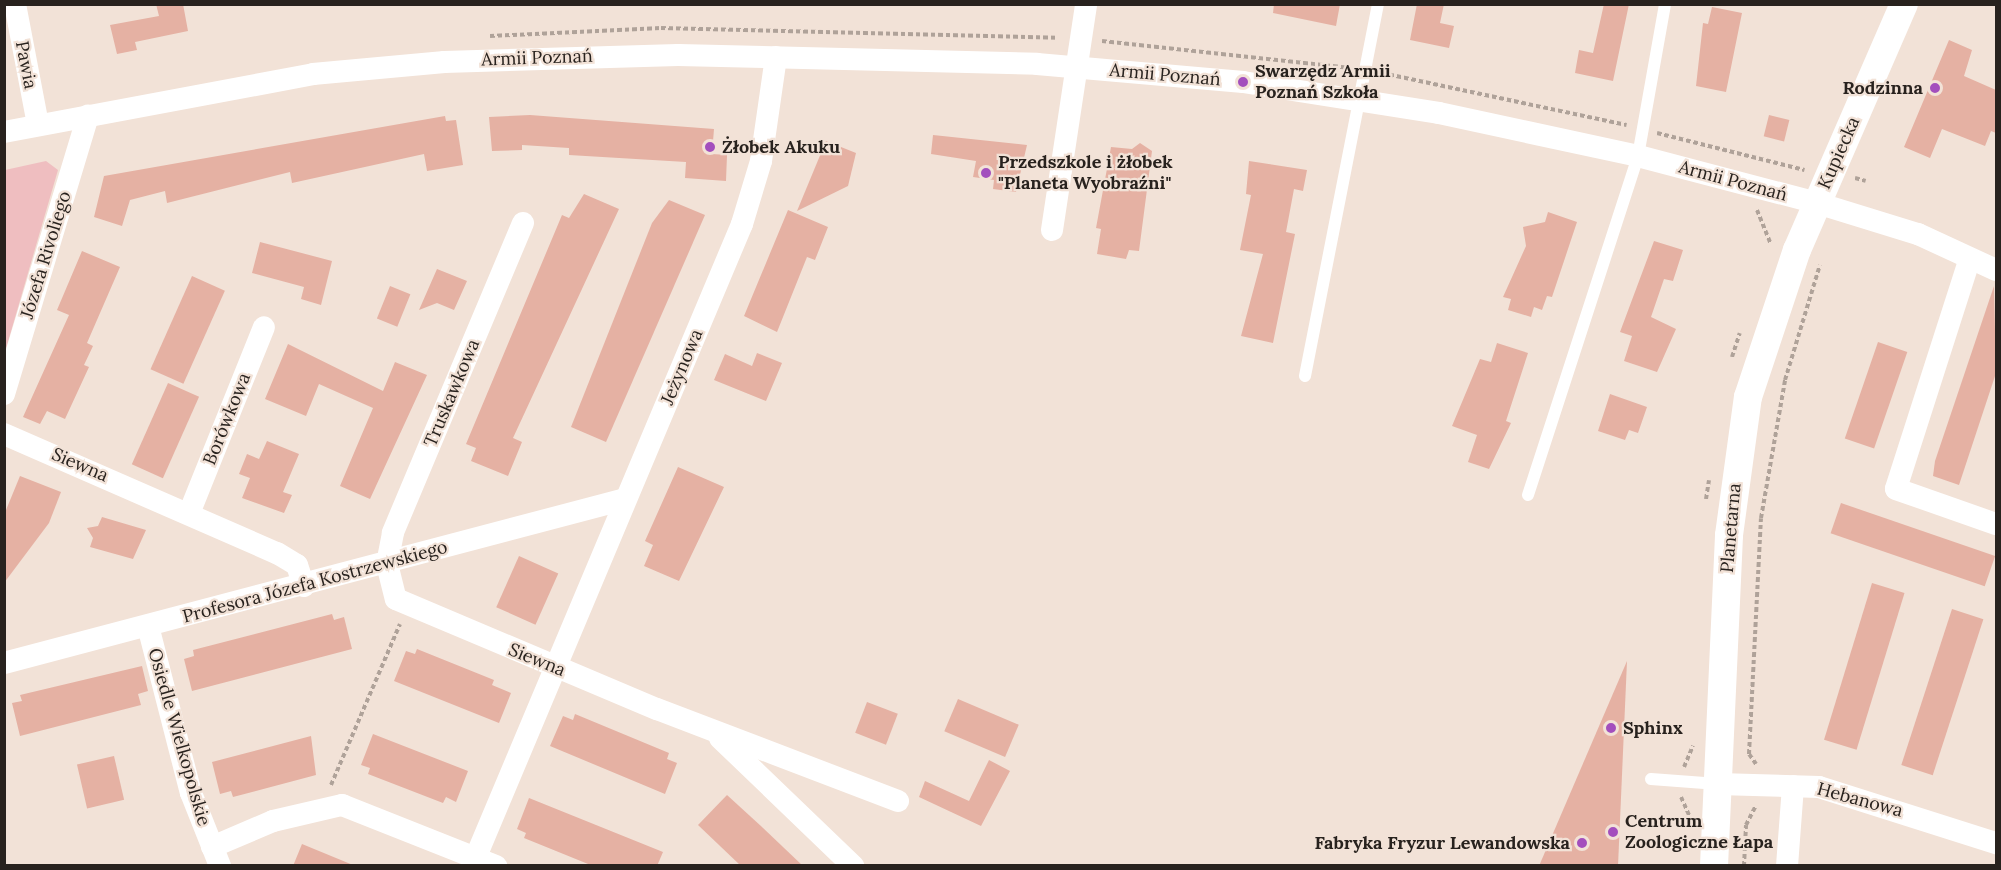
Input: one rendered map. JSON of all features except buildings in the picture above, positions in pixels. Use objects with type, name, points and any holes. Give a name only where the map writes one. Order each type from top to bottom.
[{"type":"street","name":"Pawia","points":[[15,4],[38,125]]},
{"type":"street","points":[[1053,230],[1086,4]]},
{"type":"street","name":"Kupiecka","points":[[1817,203],[1904,4]]},
{"type":"street","name":"Armii Poznań","points":[[4,132],[88,115],[376,67],[567,57],[776,57],[1076,67],[1360,98],[1638,156],[1817,203],[1918,234],[1969,261],[1996,270]]},
{"type":"street","name":"Jeżynowa","points":[[553,667],[753,195],[776,57]]},
{"type":"street","name":"Józefa Rivoliego","points":[[4,394],[88,115]]},
{"type":"street","name":"Planetarna","points":[[1714,866],[1728,557],[1742,427],[1772,315],[1817,203]]},
{"type":"street","name":"Truskawkowa","points":[[387,564],[393,533],[523,223]]},
{"type":"street","points":[[1969,261],[1896,489],[1996,524]]},
{"type":"street","name":"Borówkowa","points":[[190,512],[264,327]]},
{"type":"street","name":"Siewna","points":[[4,434],[190,512],[291,560],[304,586]]},
{"type":"street","name":"Profesora Józefa Kostrzewskiego","points":[[4,663],[304,586],[625,499]]},
{"type":"street","points":[[387,564],[396,599],[407,606]]},
{"type":"street","name":"Siewna","points":[[407,606],[714,732],[898,801]]},
{"type":"street","name":"Osiedle Wielkopolskie","points":[[148,626],[191,793],[216,856],[322,808],[354,807],[473,861],[496,866]]},
{"type":"street","points":[[473,861],[553,667]]},
{"type":"street","name":"Siewna","points":[[714,732],[853,866]]},
{"type":"street","name":"Hebanowa","points":[[1718,784],[1793,786],[1852,795],[1996,843]]},
{"type":"street","points":[[1787,866],[1793,786]]},
{"type":"lane","points":[[1305,376],[1378,4]]},
{"type":"lane","points":[[1528,495],[1638,156],[1665,4]]},
{"type":"lane","points":[[1651,779],[1718,784]]},
{"type":"path","points":[[1744,866],[1746,825],[1759,785],[1759,769],[1749,754],[1761,518],[1785,380],[1820,277],[1821,258]]},
{"type":"path","points":[[322,808],[407,606]]},
{"type":"shaded area","points":[[46,161],[58,170],[5,352],[5,170]]},
{"type":"place","name":"Swarzędz Armii Poznań Szkoła","points":[[1243,82]]},
{"type":"place","name":"Rodzinna","points":[[1935,88]]},
{"type":"place","name":"Żłobek Akuku","points":[[710,147]]},
{"type":"place","name":"Przedszkole i żłobek \"Planeta Wyobraźni\"","points":[[986,173]]},
{"type":"place","name":"Sphinx","points":[[1611,728]]},
{"type":"place","name":"Centrum Zoologiczne Łapa","points":[[1613,832]]},
{"type":"place","name":"Fabryka Fryzur Lewandowska","points":[[1582,843]]}]
